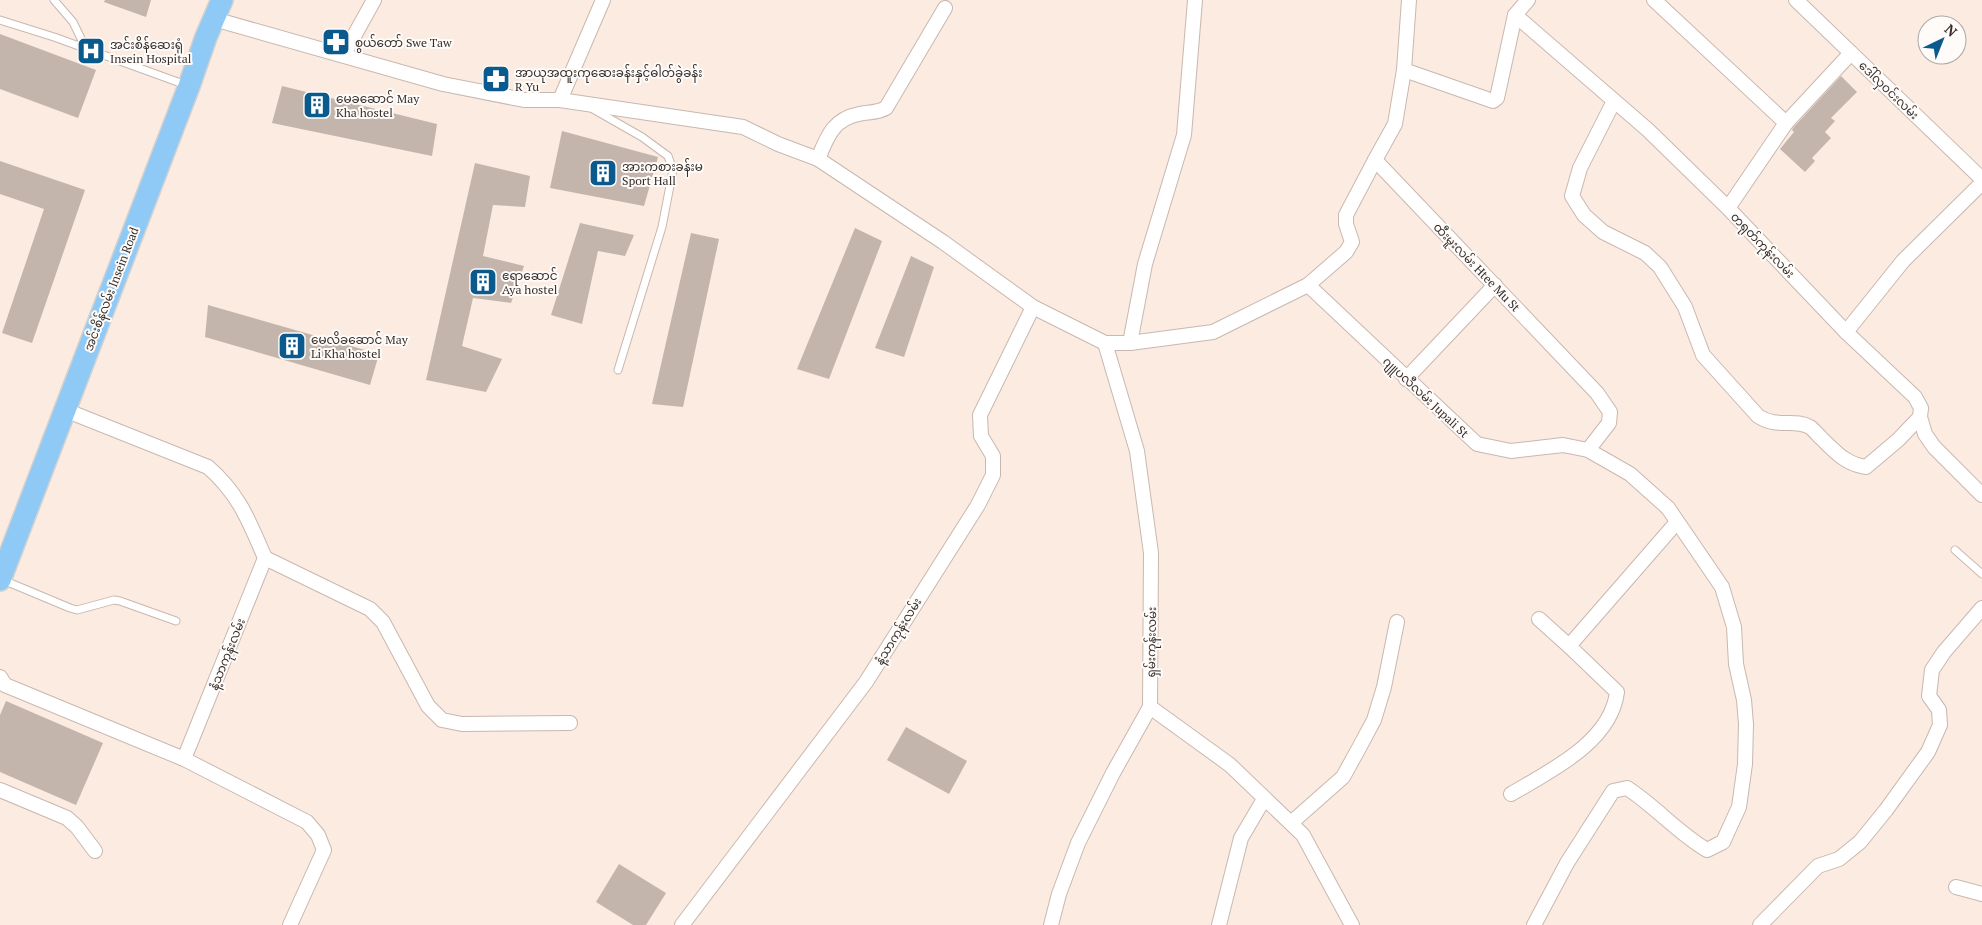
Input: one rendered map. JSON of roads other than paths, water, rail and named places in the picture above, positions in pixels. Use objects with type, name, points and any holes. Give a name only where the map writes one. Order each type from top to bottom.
[{"type":"main road","name":"အင်းစိန်လမ်း Insein Road","points":[[0,579],[218,9]]},
{"type":"street","points":[[344,54],[374,0]]},
{"type":"street","points":[[560,100],[603,0]]},
{"type":"street","points":[[1130,343],[1145,264],[1184,135],[1195,0]]},
{"type":"street","points":[[218,9],[344,54],[443,84],[524,100],[560,100],[743,127],[778,144],[818,159],[943,242],[1033,308],[1105,343],[1130,343],[1213,332],[1308,285],[1346,252],[1352,242],[1346,224],[1346,215],[1395,124],[1404,70],[1409,0]]},
{"type":"street","points":[[1404,70],[1493,102],[1497,98],[1515,16],[1528,0]]},
{"type":"street","points":[[1654,0],[1786,123]]},
{"type":"street","name":"ဒေါ်လှဝင်းလမ်း","points":[[1796,0],[1982,181]]},
{"type":"street","points":[[818,159],[830,130],[849,116],[878,112],[886,108],[945,8]]},
{"type":"street","name":"တရုတ်ကုန်းလမ်း","points":[[1515,16],[1648,130],[1728,208],[1846,332],[1916,397],[1921,408],[1920,417],[1924,434],[1934,447],[1982,496]]},
{"type":"street","points":[[1728,208],[1786,123],[1851,53]]},
{"type":"street","points":[[1614,101],[1589,147],[1580,168],[1572,196],[1584,215],[1603,232],[1645,253],[1660,267],[1685,307],[1703,355],[1758,416],[1775,424],[1798,424],[1810,427],[1843,459],[1854,465],[1866,467],[1898,440],[1920,417]]},
{"type":"street","name":"ထီးမူးလမ်း Htee Mu St","points":[[1375,160],[1597,393],[1610,412],[1609,423],[1588,450]]},
{"type":"street","points":[[1846,332],[1904,261],[1982,181]]},
{"type":"street","name":"ဂျူပလီလမ်း Jupali St","points":[[1308,285],[1477,444],[1511,451],[1563,445],[1588,450],[1630,474],[1668,508],[1722,587],[1734,627],[1736,664],[1744,700],[1746,724],[1745,764],[1739,807],[1722,842],[1707,850],[1691,841],[1640,796],[1626,788],[1613,791],[1567,863],[1534,925]]},
{"type":"street","points":[[1406,379],[1495,286]]},
{"type":"street","name":"နံ့သာကုန်းလမ်း","points":[[682,925],[866,682],[978,505],[993,475],[993,456],[981,436],[980,415],[1033,308]]},
{"type":"street","name":"ရှမ်းကုန်းလမ်း","points":[[1051,925],[1059,894],[1078,843],[1112,773],[1150,708],[1151,553],[1137,451],[1105,343]]},
{"type":"street","points":[[65,410],[208,467],[224,481],[245,512],[266,558],[370,609],[383,622],[428,706],[442,720],[462,724],[570,723]]},
{"type":"street","points":[[1569,646],[1677,522]]},
{"type":"street","name":"နံ့သာကုန်းလမ်း","points":[[184,759],[266,558]]},
{"type":"street","points":[[1760,925],[1818,866],[1839,859],[1860,842],[1928,752],[1940,725],[1939,710],[1929,696],[1932,670],[1944,652],[1982,608]]},
{"type":"street","points":[[1511,794],[1566,762],[1596,735],[1615,704],[1616,692],[1539,619]]},
{"type":"street","points":[[1291,823],[1343,777],[1359,748],[1376,711],[1384,686],[1397,622]]},
{"type":"street","points":[[0,677],[5,685],[184,759],[307,822],[318,835],[324,850],[290,925]]},
{"type":"street","points":[[1150,708],[1230,766],[1303,835],[1352,925]]},
{"type":"street","points":[[0,790],[67,818],[77,827],[95,851]]},
{"type":"street","points":[[1219,925],[1241,838],[1264,799]]},
{"type":"street","points":[[1956,887],[1982,894]]},
{"type":"lane","points":[[54,0],[73,22],[86,49]]},
{"type":"lane","points":[[0,20],[54,37],[189,86]]},
{"type":"lane","points":[[584,104],[642,137],[668,156],[673,170],[662,227],[618,370]]},
{"type":"lane","points":[[1955,550],[1982,574]]},
{"type":"lane","points":[[0,579],[77,610],[114,600],[176,622]]},
{"type":"place","name":"စွယ်တော် Swe Taw","points":[[336,42]]},
{"type":"place","name":"အင်းစိန်ဆေးရုံ Insein Hospital","points":[[91,51]]},
{"type":"place","name":"အာယုအထူးကုဆေးခန်းနှင့်ဓါတ်ခွဲခန်း R Yu","points":[[496,79]]},
{"type":"place","name":"မေခဆောင် May Kha hostel","points":[[317,105]]},
{"type":"place","name":"အားကစားခန်းမ Sport Hall","points":[[603,173]]},
{"type":"place","name":"ဧရာဆောင် Aya hostel","points":[[483,282]]},
{"type":"place","name":"မေလိခဆောင် May Li Kha hostel","points":[[292,346]]}]
